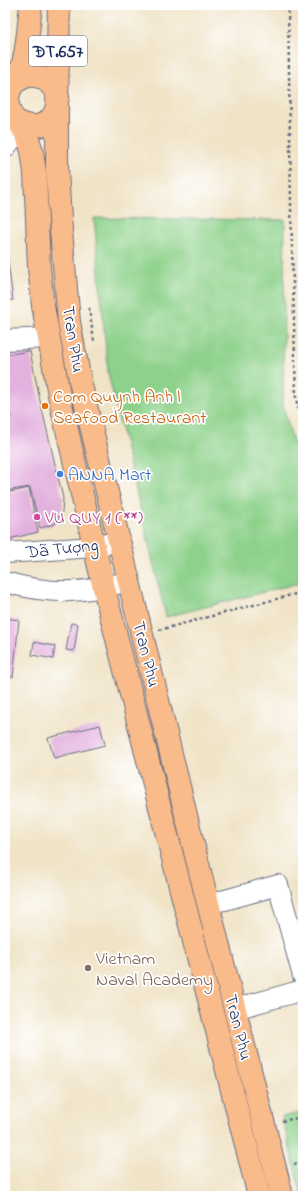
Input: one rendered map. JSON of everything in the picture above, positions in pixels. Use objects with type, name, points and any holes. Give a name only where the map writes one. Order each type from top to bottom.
[{"type":"main road","name":"ĐT.657","points":[[9,131],[12,117],[8,109],[7,81],[28,27],[31,5]]},
{"type":"main road","name":"Tran Phu","points":[[59,5],[57,170],[69,322],[80,381],[196,856],[282,1196]]},
{"type":"main road","name":"ĐT.657","points":[[7,81],[34,76],[42,78],[50,83],[55,90],[58,102]]},
{"type":"main road","points":[[9,131],[43,125],[55,114],[58,102]]},
{"type":"main road","name":"Tran Phu","points":[[9,131],[35,173],[39,267],[43,306],[60,400],[104,588],[173,861],[220,1038],[259,1196]]},
{"type":"main road","points":[[173,861],[196,856]]},
{"type":"street","points":[[5,340],[48,338]]},
{"type":"street","name":"Dã Tượng","points":[[5,554],[94,546],[119,541]]},
{"type":"street","name":"Dã Tượng","points":[[5,582],[41,591],[75,592],[104,588],[129,581]]},
{"type":"street","points":[[208,903],[225,900],[278,884],[303,976]]},
{"type":"street","points":[[234,1009],[303,990]]},
{"type":"path","points":[[288,5],[296,399],[303,425]]},
{"type":"path","points":[[88,302],[95,348]]},
{"type":"path","points":[[159,630],[303,592]]},
{"type":"path","points":[[157,623],[160,637]]},
{"type":"path","points":[[280,1122],[303,1116]]},
{"type":"path","points":[[290,1164],[303,1162]]},
{"type":"green space","points":[[94,218],[285,220],[283,404],[303,481],[303,582],[166,617],[108,373]]},
{"type":"green space","points":[[303,1112],[303,1196],[302,1196],[282,1117]]},
{"type":"building","points":[[5,238],[13,300],[5,301]]},
{"type":"building","points":[[30,351],[63,498],[62,512],[55,524],[40,528],[30,487],[5,491],[5,460],[7,460],[5,452],[5,419],[11,417],[5,394],[5,355]]},
{"type":"building","points":[[29,488],[38,532],[5,540],[5,493]]},
{"type":"building","points":[[5,618],[19,620],[13,677],[5,676]]},
{"type":"building","points":[[71,623],[78,624],[74,651],[66,650]]},
{"type":"building","points":[[34,642],[55,646],[53,659],[32,655]]},
{"type":"building","points":[[100,725],[105,745],[54,758],[48,738]]},
{"type":"building","points":[[303,865],[303,876],[300,866]]},
{"type":"place","name":"Com Quynh Anh | Seafood Restaurant","points":[[45,406]]},
{"type":"place","name":"ANNA Mart","points":[[60,474]]},
{"type":"place","name":"VU QUY 1 (**)","points":[[37,517]]},
{"type":"place","name":"Vietnam Naval Academy","points":[[88,968]]}]
